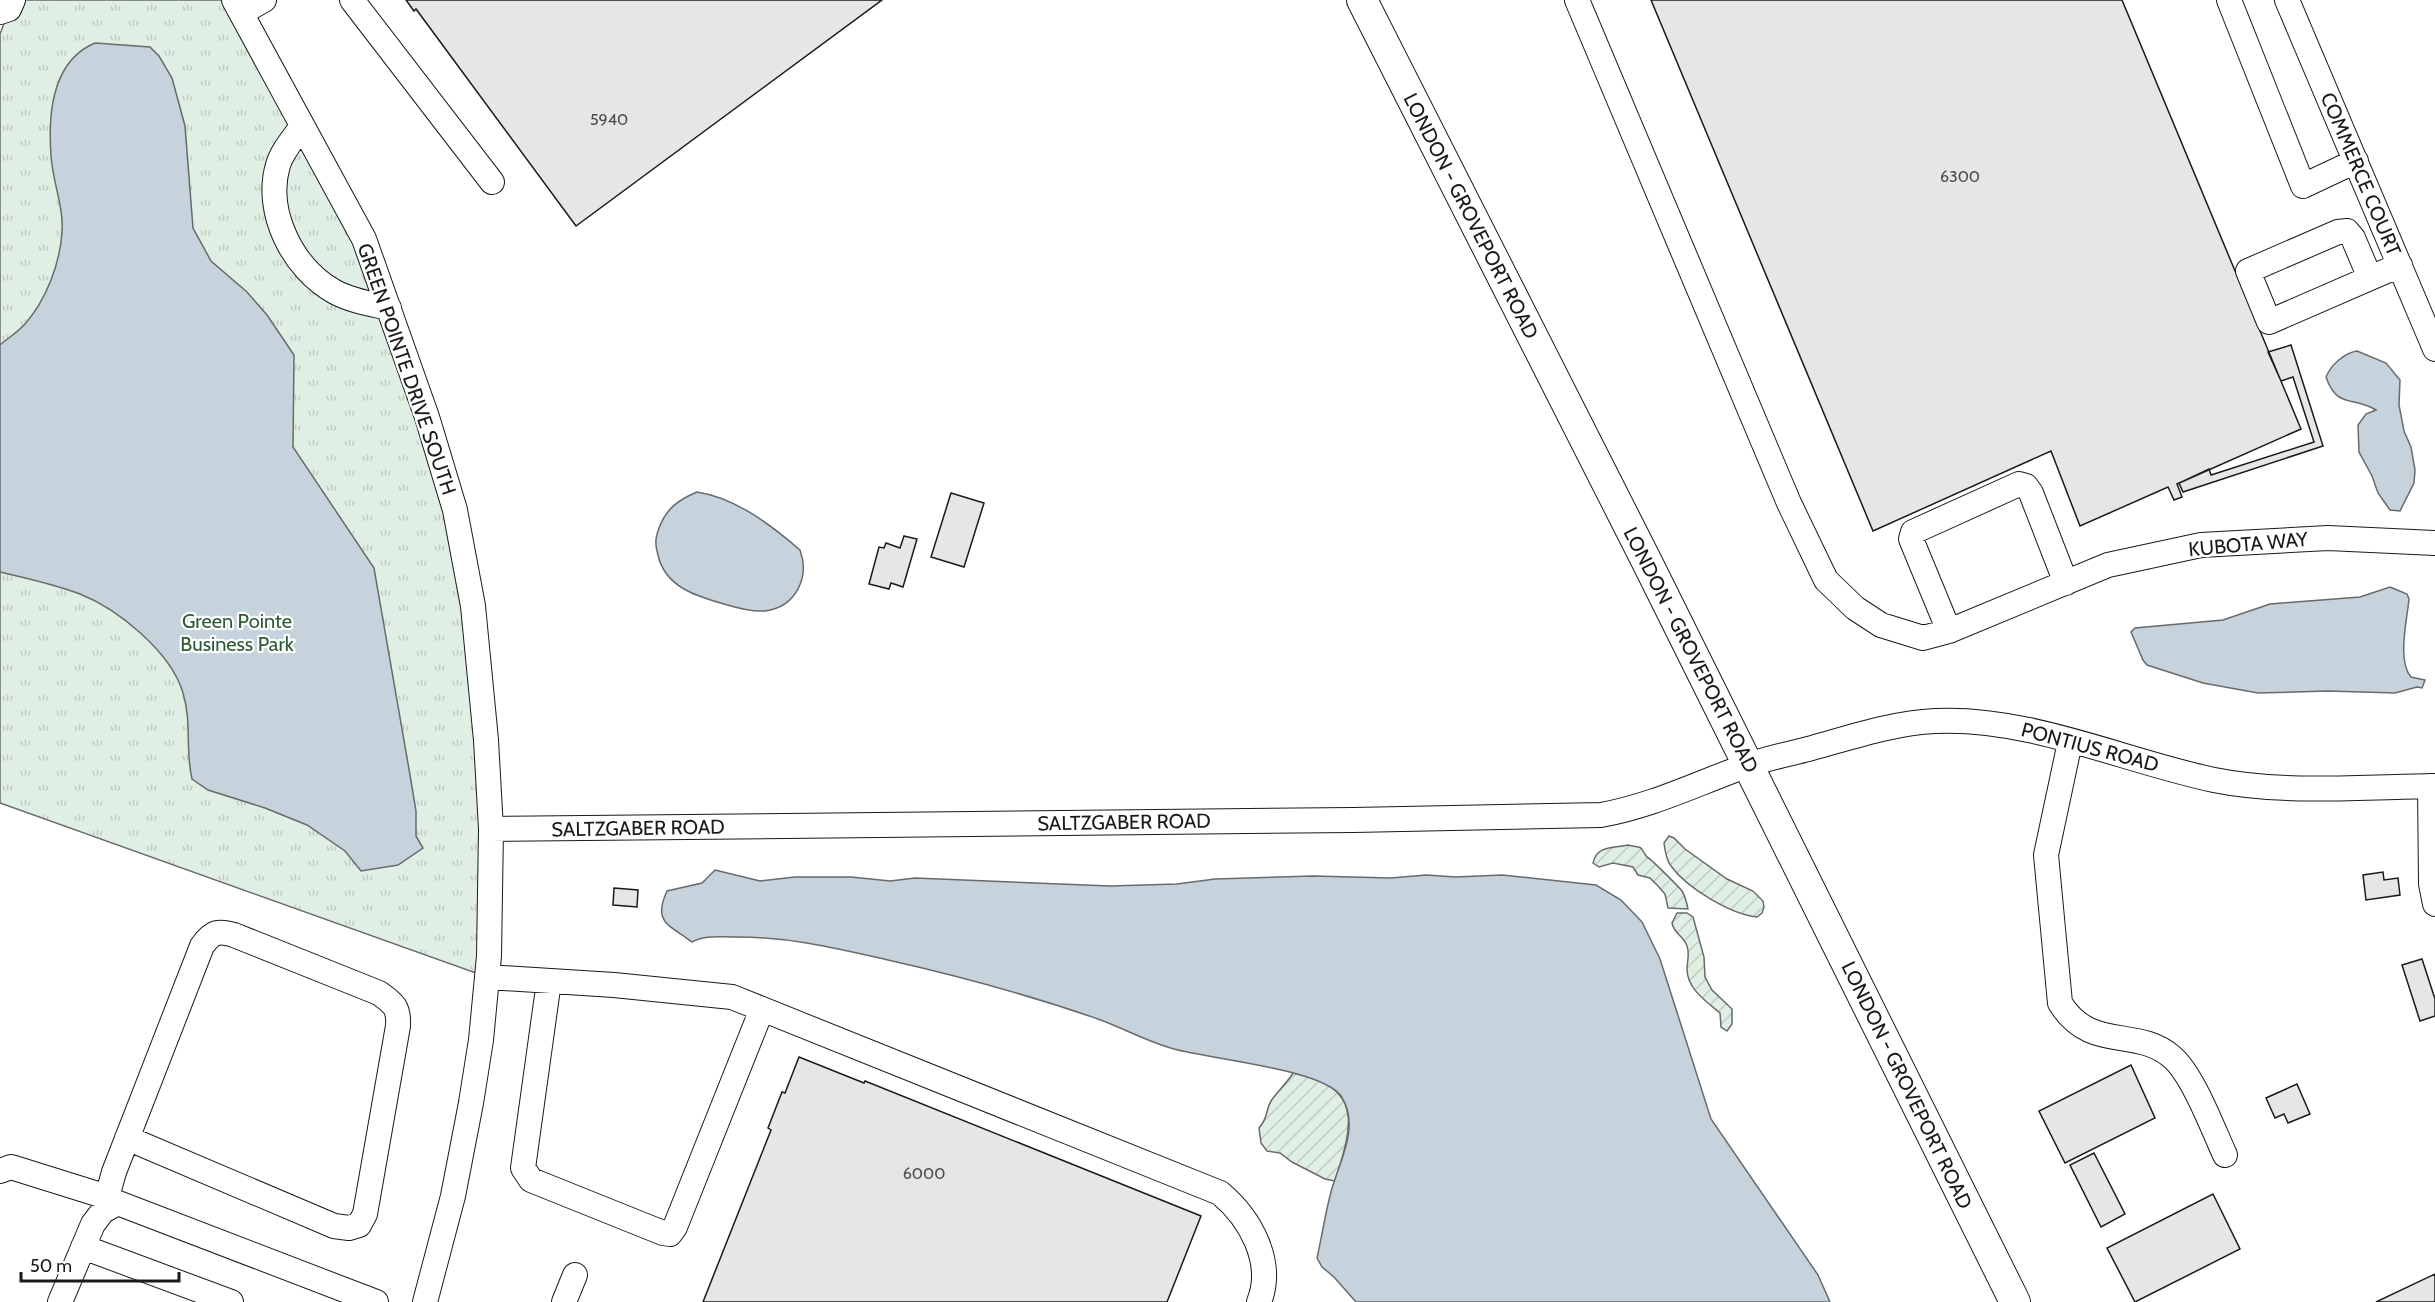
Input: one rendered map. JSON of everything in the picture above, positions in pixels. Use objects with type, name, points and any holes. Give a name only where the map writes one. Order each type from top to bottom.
[{"type":"main road","name":"LONDON - GROVEPORT ROAD","points":[[1362,0],[1748,765],[2015,1302]]},
{"type":"street","points":[[0,12],[9,9],[13,0]]},
{"type":"street","points":[[237,7],[264,0]]},
{"type":"street","points":[[352,0],[492,183]]},
{"type":"street","name":"KUBOTA WAY","points":[[1577,0],[1789,503],[1826,580],[1855,608],[1881,625],[1923,638],[1949,631],[2108,565],[2201,545],[2328,538],[2435,543]]},
{"type":"street","points":[[2229,0],[2303,186],[2356,161]]},
{"type":"street","name":"COMMERCE COURT","points":[[2288,0],[2435,349]]},
{"type":"street","name":"GREEN POINTE DRIVE SOUTH","points":[[237,7],[364,239],[427,417],[457,521],[473,606],[486,740],[490,829],[487,977],[481,1040],[471,1103],[453,1196],[425,1302]]},
{"type":"street","points":[[302,126],[279,162],[273,184],[276,212],[285,236],[304,266],[334,291],[388,308]]},
{"type":"street","points":[[2370,278],[2353,238],[2347,231],[2338,232],[2248,271],[2269,322],[2400,265]]},
{"type":"street","points":[[1949,631],[1911,539],[1913,532],[2019,484],[2026,486],[2031,493],[2066,583]]},
{"type":"street","name":"PONTIUS ROAD","points":[[1748,765],[1880,730],[1936,721],[2010,726],[2215,780],[2264,786],[2432,786]]},
{"type":"street","points":[[2070,742],[2046,855],[2060,1003],[2067,1015],[2084,1028],[2107,1037],[2135,1040],[2155,1046],[2174,1058],[2189,1080],[2225,1155]]},
{"type":"street","name":"SALTZGABER ROAD","points":[[490,829],[1573,816],[1627,810],[1748,765]]},
{"type":"street","points":[[2432,786],[2431,884],[2435,904]]},
{"type":"street","points":[[60,1302],[93,1224],[105,1204],[114,1172],[127,1138],[202,945],[210,935],[220,931],[234,935],[379,993],[399,1012],[365,1214],[359,1225],[349,1228],[334,1226],[127,1138]]},
{"type":"street","points":[[487,977],[732,997],[1220,1192],[1246,1218],[1258,1244],[1263,1270],[1263,1292],[1259,1302]]},
{"type":"street","points":[[549,981],[522,1168],[531,1180],[670,1234],[675,1227],[762,1009]]},
{"type":"street","points":[[0,1171],[11,1167],[105,1204],[118,1203],[133,1208],[376,1302]]},
{"type":"street","points":[[83,1247],[231,1302]]},
{"type":"street","points":[[564,1302],[575,1275]]},
{"type":"green space","name":"Green Pointe Business Park","points":[[13,0],[234,0],[364,239],[473,606],[487,977],[0,803],[0,34]]},
{"type":"green space","points":[[1669,836],[1727,879],[1753,891],[1763,901],[1762,913],[1757,917],[1734,911],[1710,899],[1687,883],[1668,861],[1664,843]]},
{"type":"green space","points":[[1628,845],[1640,848],[1680,888],[1688,909],[1668,908],[1665,894],[1650,878],[1638,875],[1633,867],[1613,863],[1599,867],[1593,863],[1602,850]]},
{"type":"green space","points":[[1677,913],[1687,913],[1693,917],[1704,957],[1705,977],[1712,990],[1732,1009],[1732,1024],[1727,1031],[1721,1027],[1720,1013],[1690,983],[1687,969],[1688,949],[1672,923]]},
{"type":"green space","points":[[1293,1073],[1316,1079],[1332,1088],[1342,1099],[1347,1111],[1346,1142],[1335,1181],[1325,1179],[1280,1153],[1267,1151],[1261,1143],[1259,1128],[1269,1105]]},
{"type":"shaded area","points":[[95,43],[150,47],[159,56],[172,78],[185,126],[193,228],[211,261],[247,292],[267,315],[294,355],[293,447],[374,568],[416,811],[416,836],[423,848],[398,865],[361,871],[345,851],[307,825],[265,808],[208,790],[192,779],[186,704],[183,693],[177,678],[155,648],[126,621],[95,601],[60,587],[0,572],[0,345],[22,327],[33,314],[55,269],[61,244],[62,223],[51,155],[52,106],[61,76],[70,62],[81,51]]},
{"type":"shaded area","points":[[2357,351],[2386,363],[2400,380],[2399,405],[2415,470],[2414,483],[2400,511],[2390,510],[2378,493],[2359,452],[2358,425],[2366,414],[2376,410],[2341,398],[2330,387],[2326,377],[2339,360]]},
{"type":"shaded area","points":[[697,492],[739,506],[765,522],[800,550],[803,560],[801,580],[798,589],[785,604],[765,611],[739,608],[693,593],[667,575],[656,548],[659,528],[665,515],[673,506]]},
{"type":"shaded area","points":[[2390,587],[2407,594],[2409,599],[2404,661],[2411,677],[2425,680],[2422,688],[2417,687],[2395,693],[2328,691],[2258,693],[2203,683],[2147,665],[2131,632],[2135,628],[2223,620],[2270,604],[2360,597]]},
{"type":"shaded area","points":[[715,870],[760,881],[795,877],[851,877],[890,881],[915,878],[1110,886],[1177,884],[1215,879],[1313,876],[1391,878],[1426,875],[1456,877],[1502,875],[1596,885],[1621,900],[1642,922],[1660,959],[1711,1119],[1818,1275],[1830,1302],[1356,1302],[1322,1267],[1317,1258],[1329,1200],[1349,1132],[1347,1108],[1341,1096],[1330,1087],[1289,1072],[1174,1049],[1098,1019],[1046,1002],[915,966],[772,938],[711,937],[692,942],[666,922],[661,910],[663,902],[667,891],[702,883]]},
{"type":"building","points":[[406,0],[882,0],[576,226],[416,9],[414,11]]},
{"type":"building","points":[[1651,0],[2122,0],[2301,429],[2177,484],[2182,497],[2174,500],[2168,487],[2080,526],[2051,451],[1873,531]]},
{"type":"building","points":[[2291,345],[2323,446],[2183,492],[2179,483],[2209,469],[2211,475],[2314,442],[2293,377],[2281,381],[2268,352]]},
{"type":"building","points":[[951,493],[984,503],[964,567],[931,557]]},
{"type":"building","points":[[904,536],[917,539],[903,587],[891,583],[889,589],[869,584],[879,547],[884,548],[886,543],[900,548]]},
{"type":"building","points":[[2383,872],[2384,880],[2398,878],[2400,895],[2366,900],[2363,875]]},
{"type":"building","points":[[614,888],[638,890],[637,907],[613,905]]},
{"type":"building","points":[[2422,959],[2435,999],[2435,1016],[2420,1021],[2402,965]]},
{"type":"building","points":[[799,1057],[864,1083],[865,1081],[1201,1216],[1167,1302],[703,1302],[771,1130],[768,1128],[782,1092],[785,1093]]},
{"type":"building","points":[[2131,1065],[2155,1118],[2065,1163],[2039,1111]]},
{"type":"building","points":[[2297,1084],[2310,1114],[2288,1123],[2284,1114],[2275,1118],[2266,1098]]},
{"type":"building","points":[[2094,1153],[2125,1214],[2101,1227],[2070,1165]]},
{"type":"building","points":[[2213,1194],[2240,1249],[2135,1302],[2107,1248]]},
{"type":"building","points":[[2435,1274],[2435,1302],[2376,1302]]}]
